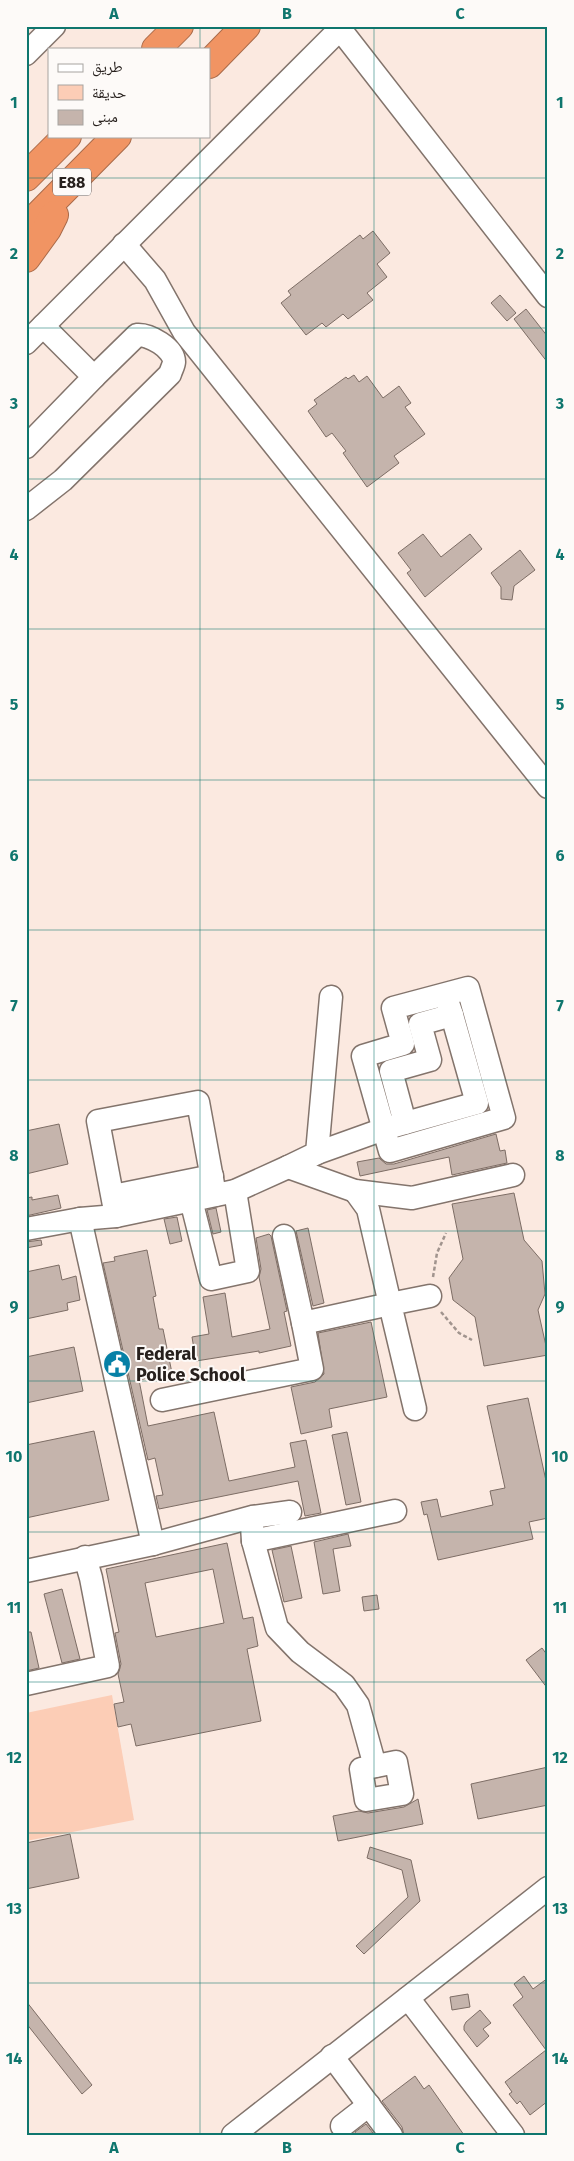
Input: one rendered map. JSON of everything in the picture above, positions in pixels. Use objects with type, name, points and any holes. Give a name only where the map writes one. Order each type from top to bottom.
[{"type":"highway","points":[[141,48],[160,26]]},
{"type":"highway","points":[[157,48],[179,26]]},
{"type":"highway","points":[[205,48],[226,26]]},
{"type":"highway","points":[[210,63],[246,26]]},
{"type":"highway","name":"E88","points":[[26,177],[65,138]]},
{"type":"highway","name":"E88","points":[[26,228],[116,138]]},
{"type":"highway","points":[[98,156],[121,138]]},
{"type":"highway","points":[[26,258],[47,228],[66,189]]},
{"type":"street","points":[[26,54],[54,26]]},
{"type":"street","points":[[26,342],[342,28],[548,296]]},
{"type":"street","points":[[124,244],[155,280],[184,332],[548,787]]},
{"type":"street","points":[[43,326],[94,377]]},
{"type":"street","points":[[26,447],[137,334],[151,336],[172,354],[174,362],[170,374],[63,480],[26,509]]},
{"type":"street","points":[[468,988],[504,1118],[390,1151],[395,1126],[391,1071],[430,1060],[420,1024],[449,1005],[468,988]]},
{"type":"street","points":[[317,1153],[331,997]]},
{"type":"street","points":[[395,1126],[364,1056],[403,1044],[393,1008],[449,1005]]},
{"type":"street","points":[[26,1229],[80,1219],[114,1206],[221,1187],[288,1167],[317,1153],[395,1126],[477,1103],[449,1005]]},
{"type":"street","points":[[114,1206],[98,1121],[198,1102],[221,1187],[248,1271],[211,1279],[191,1200]]},
{"type":"street","points":[[288,1167],[355,1191],[412,1198],[513,1175]]},
{"type":"street","points":[[114,1206],[191,1200],[221,1187]]},
{"type":"street","points":[[355,1191],[368,1209],[415,1409]]},
{"type":"street","points":[[80,1219],[153,1544]]},
{"type":"street","points":[[162,1400],[312,1369],[284,1236]]},
{"type":"street","points":[[303,1324],[390,1304],[435,1297]]},
{"type":"street","points":[[253,1541],[396,1511]]},
{"type":"street","points":[[26,1571],[153,1544],[252,1517],[290,1512]]},
{"type":"street","points":[[252,1517],[253,1541],[277,1628],[300,1652],[344,1685],[358,1705],[375,1766]]},
{"type":"street","points":[[26,1684],[108,1666],[91,1578],[85,1557]]},
{"type":"street","points":[[232,2135],[548,1888]]},
{"type":"street","points":[[408,1998],[513,2135]]},
{"type":"street","points":[[332,2056],[391,2135]]},
{"type":"street","points":[[342,2126],[369,2105]]},
{"type":"path","points":[[446,1233],[437,1253],[435,1297],[448,1323],[459,1333],[472,1340]]},
{"type":"green space","points":[[112,1695],[134,1820],[26,1841],[26,1713]]},
{"type":"building","points":[[373,231],[390,253],[377,264],[387,277],[367,293],[373,300],[348,319],[343,314],[326,327],[322,323],[306,335],[281,303],[291,295],[288,291],[360,235],[363,239]]},
{"type":"building","points":[[500,295],[516,313],[507,321],[491,303]]},
{"type":"building","points":[[526,309],[548,337],[548,363],[514,319]]},
{"type":"building","points":[[354,375],[359,382],[367,376],[383,398],[399,386],[411,403],[405,407],[425,434],[394,456],[399,463],[367,487],[343,453],[346,451],[332,433],[326,437],[308,411],[317,404],[314,400],[346,377],[348,379]]},
{"type":"building","points":[[423,534],[441,557],[470,534],[482,549],[425,597],[407,573],[411,570],[398,553]]},
{"type":"building","points":[[520,550],[535,570],[514,586],[512,600],[501,599],[501,587],[491,573]]},
{"type":"building","points":[[59,1124],[68,1164],[26,1174],[26,1131]]},
{"type":"building","points":[[496,1134],[500,1151],[505,1150],[507,1163],[452,1175],[449,1157],[360,1176],[357,1162],[379,1158],[386,1164],[394,1164]]},
{"type":"building","points":[[514,1193],[524,1240],[542,1261],[545,1294],[538,1310],[548,1355],[484,1366],[475,1317],[453,1300],[449,1278],[463,1259],[452,1204]]},
{"type":"building","points":[[58,1195],[61,1208],[26,1216],[26,1198],[32,1197],[32,1200]]},
{"type":"building","points":[[216,1208],[221,1232],[213,1234],[207,1210]]},
{"type":"building","points":[[177,1217],[182,1241],[170,1244],[164,1219]]},
{"type":"building","points":[[308,1228],[324,1303],[313,1306],[296,1231]]},
{"type":"building","points":[[269,1234],[287,1311],[284,1312],[291,1346],[259,1353],[259,1351],[196,1361],[192,1337],[209,1334],[203,1297],[225,1293],[232,1337],[270,1329],[259,1277],[261,1269],[256,1238]]},
{"type":"building","points":[[41,1240],[42,1245],[26,1248],[26,1242]]},
{"type":"building","points":[[147,1250],[156,1296],[153,1297],[159,1329],[163,1329],[172,1373],[139,1380],[148,1426],[214,1412],[229,1481],[295,1467],[290,1443],[306,1440],[321,1513],[305,1516],[298,1481],[159,1509],[156,1496],[163,1495],[155,1458],[148,1460],[103,1263],[115,1261],[114,1257]]},
{"type":"building","points":[[59,1265],[62,1280],[76,1276],[80,1300],[67,1303],[68,1310],[26,1319],[26,1272]]},
{"type":"building","points":[[371,1322],[387,1397],[329,1409],[332,1427],[301,1434],[291,1387],[315,1382],[324,1374],[318,1333]]},
{"type":"building","points":[[74,1347],[83,1391],[26,1403],[26,1357]]},
{"type":"building","points":[[528,1398],[548,1490],[548,1518],[529,1522],[533,1539],[438,1560],[427,1514],[424,1515],[421,1502],[437,1499],[441,1517],[493,1505],[490,1491],[505,1488],[487,1406]]},
{"type":"building","points":[[94,1431],[109,1500],[26,1518],[26,1445]]},
{"type":"building","points":[[347,1432],[361,1502],[346,1505],[332,1435]]},
{"type":"building","points":[[348,1534],[351,1546],[333,1549],[340,1591],[323,1594],[314,1542]]},
{"type":"building","points":[[227,1543],[243,1619],[253,1617],[258,1646],[247,1649],[261,1721],[136,1746],[131,1724],[118,1727],[114,1704],[124,1702],[118,1674],[121,1664],[115,1633],[119,1632],[106,1569]],"holes":[[[213,1569],[224,1623],[156,1637],[145,1583]]]},
{"type":"building","points":[[291,1546],[302,1598],[284,1602],[272,1550]]},
{"type":"building","points":[[62,1589],[80,1659],[62,1663],[44,1594]]},
{"type":"building","points":[[377,1595],[379,1609],[364,1611],[362,1597]]},
{"type":"building","points":[[26,1632],[31,1632],[39,1668],[26,1671]]},
{"type":"building","points":[[542,1648],[548,1656],[548,1689],[526,1660]]},
{"type":"building","points":[[548,1767],[548,1805],[478,1819],[471,1784]]},
{"type":"building","points":[[418,1799],[423,1824],[338,1841],[333,1816],[359,1811],[368,1813],[404,1807]]},
{"type":"building","points":[[70,1834],[79,1878],[26,1889],[26,1843]]},
{"type":"building","points":[[370,1847],[411,1860],[420,1901],[364,1954],[356,1946],[408,1897],[402,1870],[367,1858]]},
{"type":"building","points":[[524,1976],[533,1989],[548,1978],[548,2101],[530,2115],[520,2101],[517,2104],[509,2094],[512,2092],[505,2082],[546,2050],[513,2005],[523,1997],[514,1984]]},
{"type":"building","points":[[468,1994],[470,2007],[452,2010],[450,1997]]},
{"type":"building","points":[[26,2001],[92,2085],[82,2094],[26,2023]]},
{"type":"building","points":[[480,2010],[491,2023],[483,2029],[489,2036],[477,2047],[464,2030],[464,2026]]},
{"type":"building","points":[[415,2076],[424,2089],[429,2085],[464,2135],[404,2135],[402,2127],[382,2101]]},
{"type":"building","points":[[366,2124],[373,2133],[356,2135],[355,2132]]},
{"type":"place","name":"Federal Police School","points":[[117,1364]]}]
